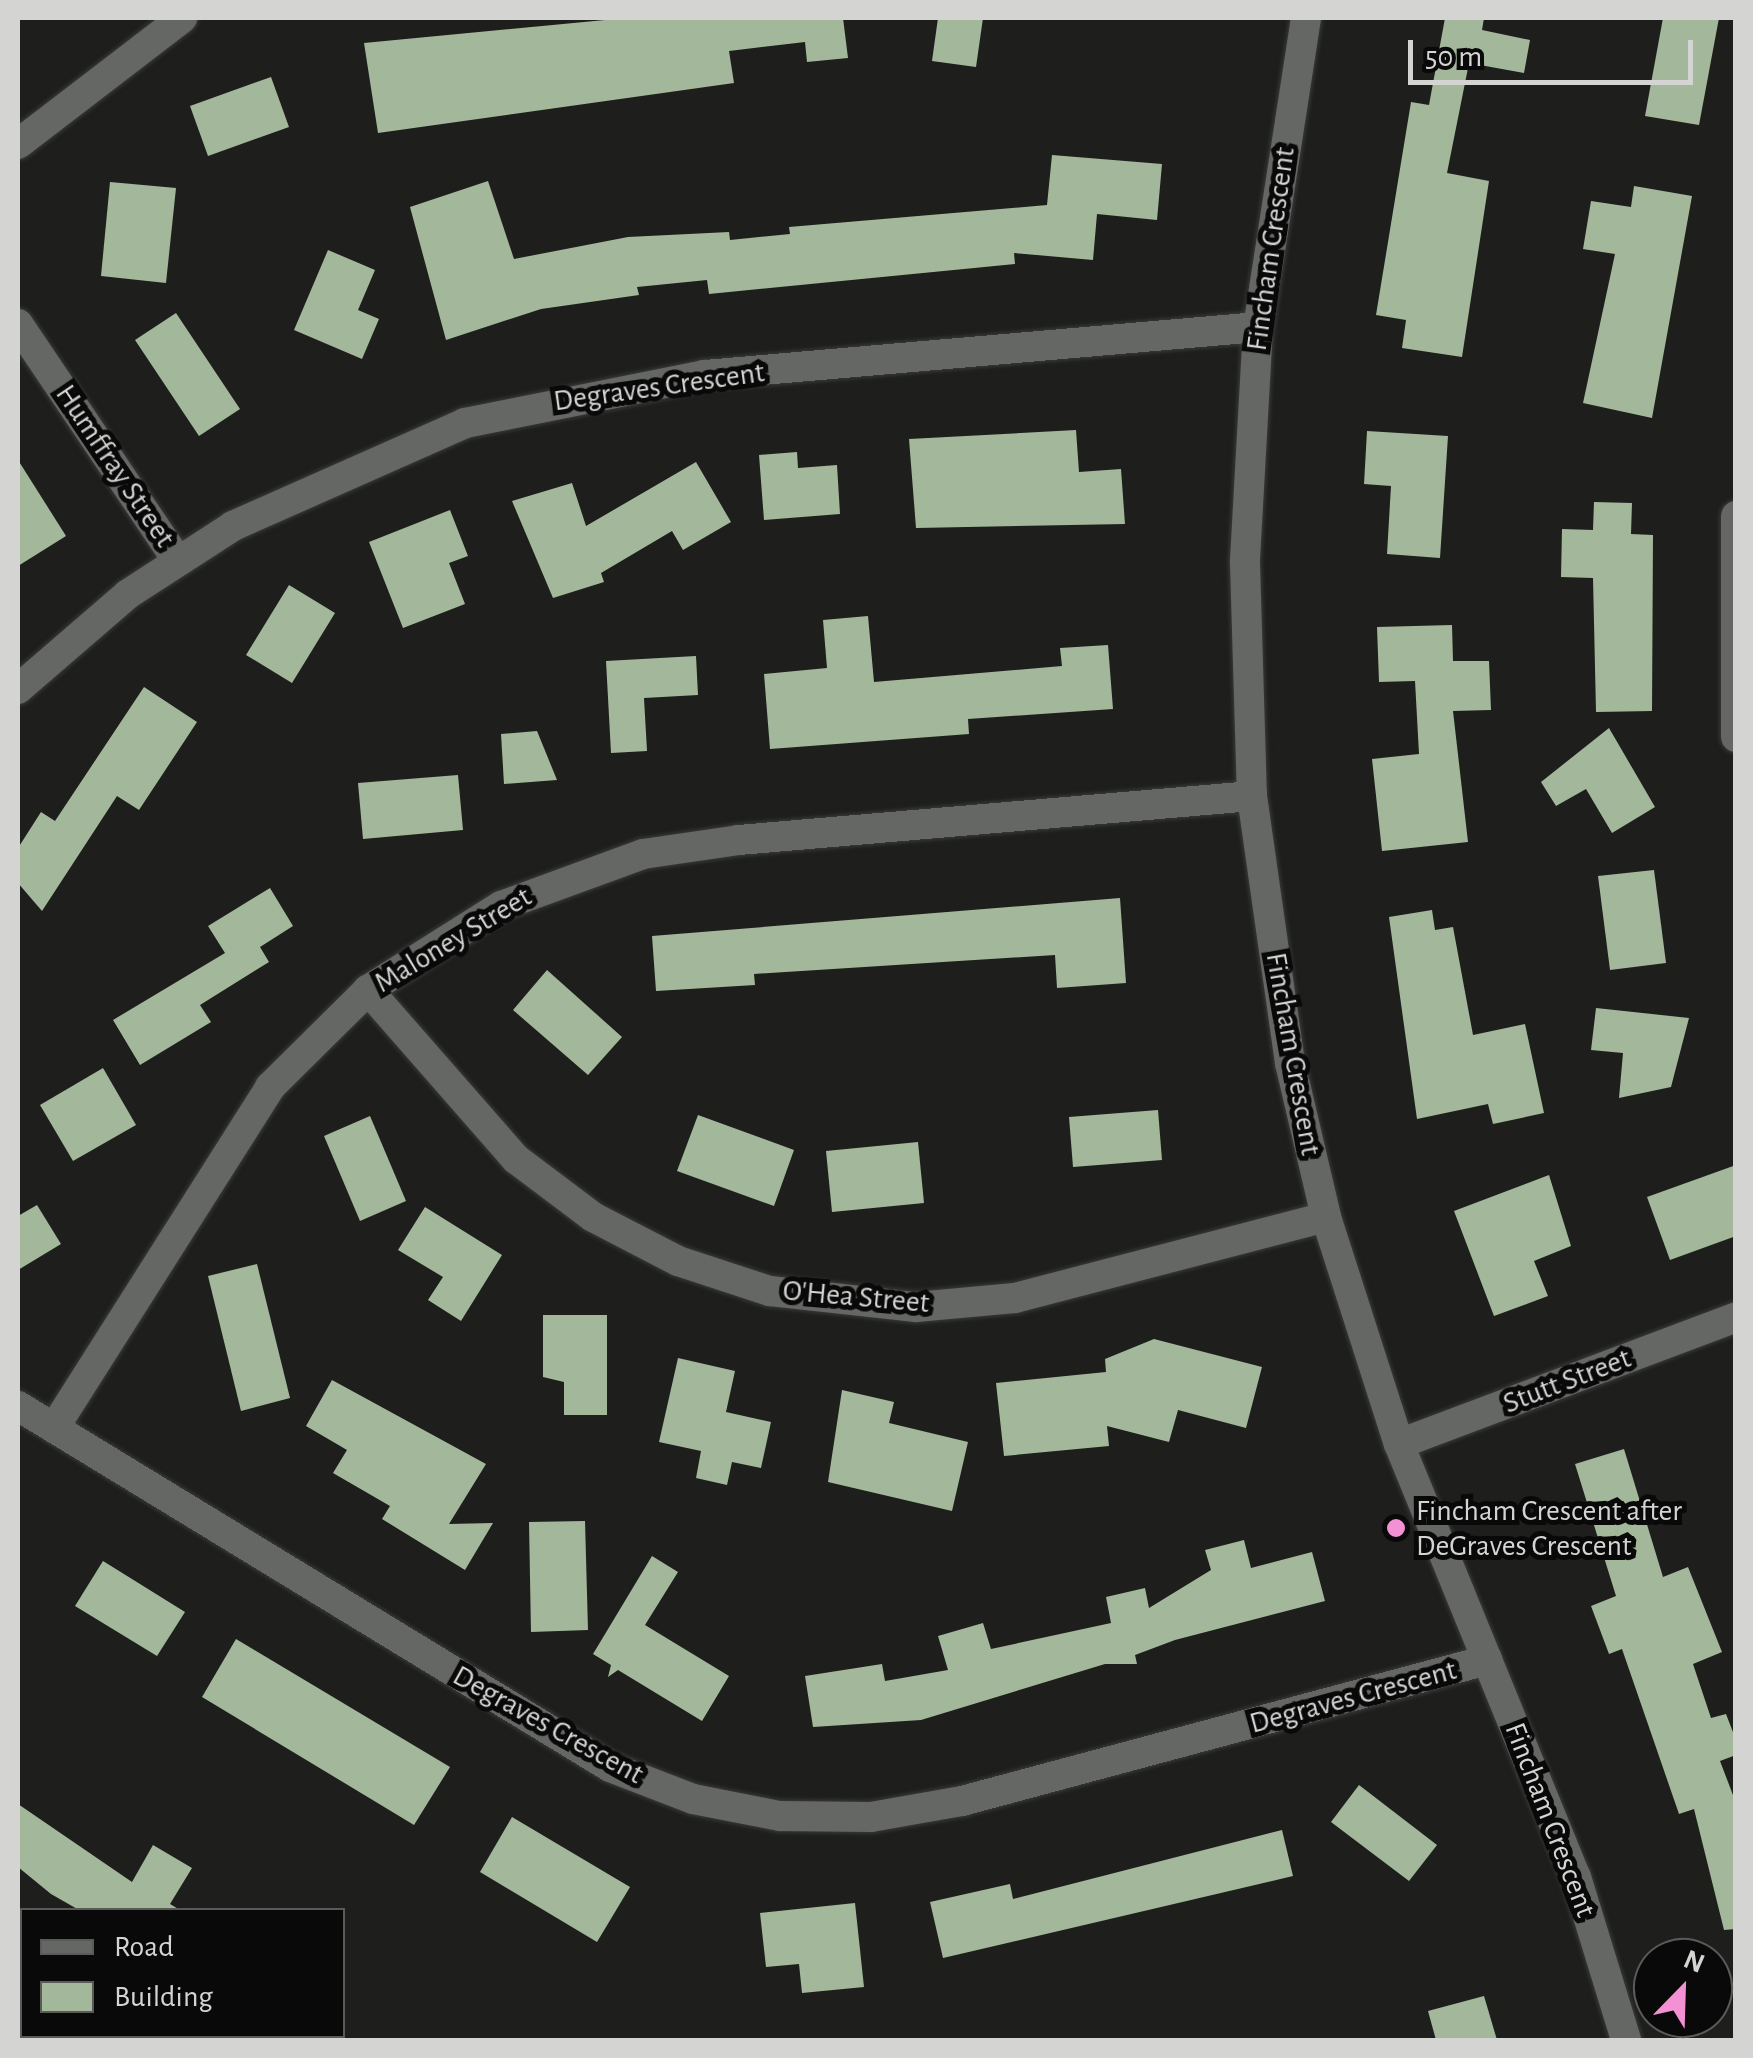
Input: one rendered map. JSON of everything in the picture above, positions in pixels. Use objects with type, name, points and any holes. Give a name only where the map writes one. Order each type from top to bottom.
[{"type":"street","points":[[18,144],[182,18]]},
{"type":"street","name":"Fincham Crescent","points":[[1306,18],[1258,327],[1245,563],[1252,796],[1290,1062],[1326,1217],[1399,1444],[1576,1876],[1626,2040]]},
{"type":"street","name":"Humffray Street","points":[[18,324],[178,560]]},
{"type":"street","name":"Degraves Crescent","points":[[18,688],[178,560],[348,468],[585,392],[1258,327]]},
{"type":"street","points":[[1736,516],[1736,736]]},
{"type":"street","name":"Maloney Street","points":[[54,1428],[260,1102],[368,990],[501,906],[643,854],[1252,796]]},
{"type":"street","name":"O'Hea Street","points":[[368,990],[516,1159],[593,1217],[678,1262],[770,1291],[916,1307],[1015,1298],[1326,1217]]},
{"type":"street","name":"Stutt Street","points":[[1399,1444],[1736,1317]]},
{"type":"street","name":"Degraves Crescent","points":[[18,1406],[610,1767],[693,1799],[780,1816],[871,1817],[962,1802],[1487,1660]]},
{"type":"building","points":[[626,18],[843,18],[848,58],[807,62],[805,42],[729,51],[734,83],[378,133],[364,43]]},
{"type":"building","points":[[938,18],[983,18],[976,67],[932,61]]},
{"type":"building","points":[[1445,18],[1484,18],[1482,30],[1530,40],[1524,73],[1469,63],[1447,173],[1489,181],[1462,357],[1402,348],[1406,320],[1376,315],[1411,102],[1429,105]]},
{"type":"building","points":[[1663,18],[1719,18],[1699,125],[1645,116]]},
{"type":"building","points":[[271,77],[289,127],[208,156],[190,106]]},
{"type":"building","points":[[1052,155],[1162,164],[1157,220],[1097,214],[1093,260],[1014,253],[1015,264],[709,294],[707,280],[637,287],[639,295],[541,309],[446,340],[410,207],[488,181],[514,259],[628,237],[729,232],[730,240],[790,234],[789,227],[1047,205]]},
{"type":"building","points":[[110,182],[176,188],[166,283],[101,276]]},
{"type":"building","points":[[1634,186],[1692,196],[1652,418],[1583,403],[1615,254],[1583,249],[1591,201],[1631,207]]},
{"type":"building","points":[[328,250],[375,270],[358,310],[379,319],[362,359],[294,330]]},
{"type":"building","points":[[176,313],[240,409],[199,436],[135,340]]},
{"type":"building","points":[[1076,430],[1079,472],[1121,469],[1125,524],[916,528],[909,439]]},
{"type":"building","points":[[1367,431],[1448,436],[1440,558],[1387,554],[1391,486],[1364,484]]},
{"type":"building","points":[[797,452],[798,468],[837,465],[840,514],[764,520],[759,455]]},
{"type":"building","points":[[18,460],[66,536],[18,566]]},
{"type":"building","points":[[696,462],[731,522],[683,550],[672,531],[601,573],[604,582],[553,598],[512,501],[572,483],[586,526]]},
{"type":"building","points":[[1594,502],[1632,503],[1631,534],[1653,535],[1652,711],[1596,712],[1593,578],[1561,577],[1562,529],[1593,530]]},
{"type":"building","points":[[450,510],[468,556],[449,563],[465,604],[403,628],[369,542]]},
{"type":"building","points":[[289,585],[335,613],[292,683],[246,655]]},
{"type":"building","points":[[868,616],[874,682],[1062,666],[1060,648],[1108,645],[1113,709],[968,719],[969,734],[770,749],[764,674],[827,668],[823,620]]},
{"type":"building","points":[[1452,625],[1453,661],[1489,661],[1491,710],[1453,711],[1468,842],[1382,851],[1372,759],[1419,754],[1415,681],[1379,682],[1377,627]]},
{"type":"building","points":[[696,656],[698,695],[644,698],[647,751],[611,753],[606,661]]},
{"type":"building","points":[[144,687],[197,722],[139,810],[117,796],[42,911],[18,883],[18,848],[41,812],[55,821]]},
{"type":"building","points":[[1609,728],[1655,807],[1612,833],[1586,789],[1556,806],[1541,782]]},
{"type":"building","points":[[537,731],[557,780],[504,784],[501,734]]},
{"type":"building","points":[[458,775],[463,830],[363,839],[358,783]]},
{"type":"building","points":[[1654,870],[1666,963],[1610,970],[1598,876]]},
{"type":"building","points":[[270,888],[293,926],[260,947],[269,962],[200,1005],[211,1022],[140,1065],[113,1020],[225,953],[208,926]]},
{"type":"building","points":[[1120,898],[1126,983],[1057,988],[1055,955],[754,974],[755,985],[656,991],[652,936]]},
{"type":"building","points":[[1432,910],[1435,930],[1453,927],[1473,1035],[1525,1024],[1544,1113],[1493,1124],[1488,1104],[1417,1119],[1389,917]]},
{"type":"building","points":[[547,970],[622,1037],[588,1075],[513,1010]]},
{"type":"building","points":[[1596,1008],[1689,1018],[1671,1087],[1619,1098],[1623,1053],[1591,1050]]},
{"type":"building","points":[[103,1068],[136,1125],[73,1161],[40,1105]]},
{"type":"building","points":[[1158,1110],[1162,1160],[1073,1167],[1069,1117]]},
{"type":"building","points":[[698,1115],[794,1150],[774,1206],[677,1171]]},
{"type":"building","points":[[370,1116],[406,1201],[360,1221],[324,1136]]},
{"type":"building","points":[[918,1142],[924,1203],[832,1212],[826,1151]]},
{"type":"building","points":[[1736,1165],[1736,1236],[1670,1260],[1647,1197]]},
{"type":"building","points":[[1549,1175],[1571,1246],[1534,1261],[1548,1296],[1494,1316],[1454,1211]]},
{"type":"building","points":[[37,1205],[61,1244],[18,1270],[18,1216]]},
{"type":"building","points":[[425,1207],[502,1255],[461,1321],[428,1300],[443,1277],[398,1250]]},
{"type":"building","points":[[257,1264],[290,1398],[241,1411],[208,1276]]},
{"type":"building","points":[[543,1315],[607,1315],[607,1415],[564,1415],[564,1382],[543,1377]]},
{"type":"building","points":[[1154,1339],[1262,1367],[1246,1428],[1178,1410],[1169,1442],[1107,1426],[1109,1446],[1004,1456],[996,1383],[1106,1372],[1105,1359]]},
{"type":"building","points":[[678,1358],[735,1371],[726,1412],[771,1422],[761,1468],[732,1462],[727,1485],[696,1478],[701,1451],[659,1442]]},
{"type":"building","points":[[332,1380],[486,1464],[449,1524],[493,1523],[465,1570],[382,1519],[390,1506],[333,1473],[347,1450],[306,1426]]},
{"type":"building","points":[[842,1390],[894,1402],[889,1423],[968,1442],[952,1511],[828,1482]]},
{"type":"building","points":[[1624,1449],[1663,1577],[1688,1567],[1722,1652],[1693,1664],[1711,1718],[1726,1714],[1736,1740],[1736,1755],[1720,1761],[1736,1803],[1736,1929],[1724,1930],[1694,1809],[1679,1814],[1622,1649],[1609,1654],[1591,1606],[1616,1596],[1575,1464]]},
{"type":"building","points":[[585,1521],[588,1630],[531,1632],[529,1522]]},
{"type":"building","points":[[1244,1540],[1251,1568],[1312,1552],[1325,1601],[1175,1640],[1135,1655],[1137,1664],[1105,1664],[921,1720],[813,1727],[805,1676],[882,1664],[885,1681],[948,1670],[938,1636],[983,1623],[991,1649],[1111,1623],[1106,1597],[1145,1588],[1149,1608],[1211,1570],[1205,1550]]},
{"type":"building","points":[[652,1556],[678,1572],[645,1625],[729,1676],[702,1721],[618,1670],[608,1677],[611,1665],[593,1654]]},
{"type":"building","points":[[103,1561],[185,1612],[157,1656],[75,1606]]},
{"type":"building","points":[[236,1639],[450,1767],[414,1825],[202,1697]]},
{"type":"building","points":[[1359,1785],[1437,1845],[1409,1881],[1331,1822]]},
{"type":"building","points":[[18,1804],[132,1882],[153,1845],[192,1868],[170,1904],[177,1908],[76,1908],[18,1867]]},
{"type":"building","points":[[512,1817],[630,1887],[597,1942],[480,1872]]},
{"type":"building","points":[[1282,1830],[1293,1876],[943,1958],[930,1902],[1010,1884],[1013,1899]]},
{"type":"building","points":[[855,1903],[864,1987],[802,1993],[799,1964],[766,1967],[760,1913]]},
{"type":"building","points":[[1484,1996],[1497,2040],[1436,2040],[1428,2011]]},
{"type":"place","name":"Fincham Crescent after DeGraves Crescent","points":[[1396,1528]]}]
